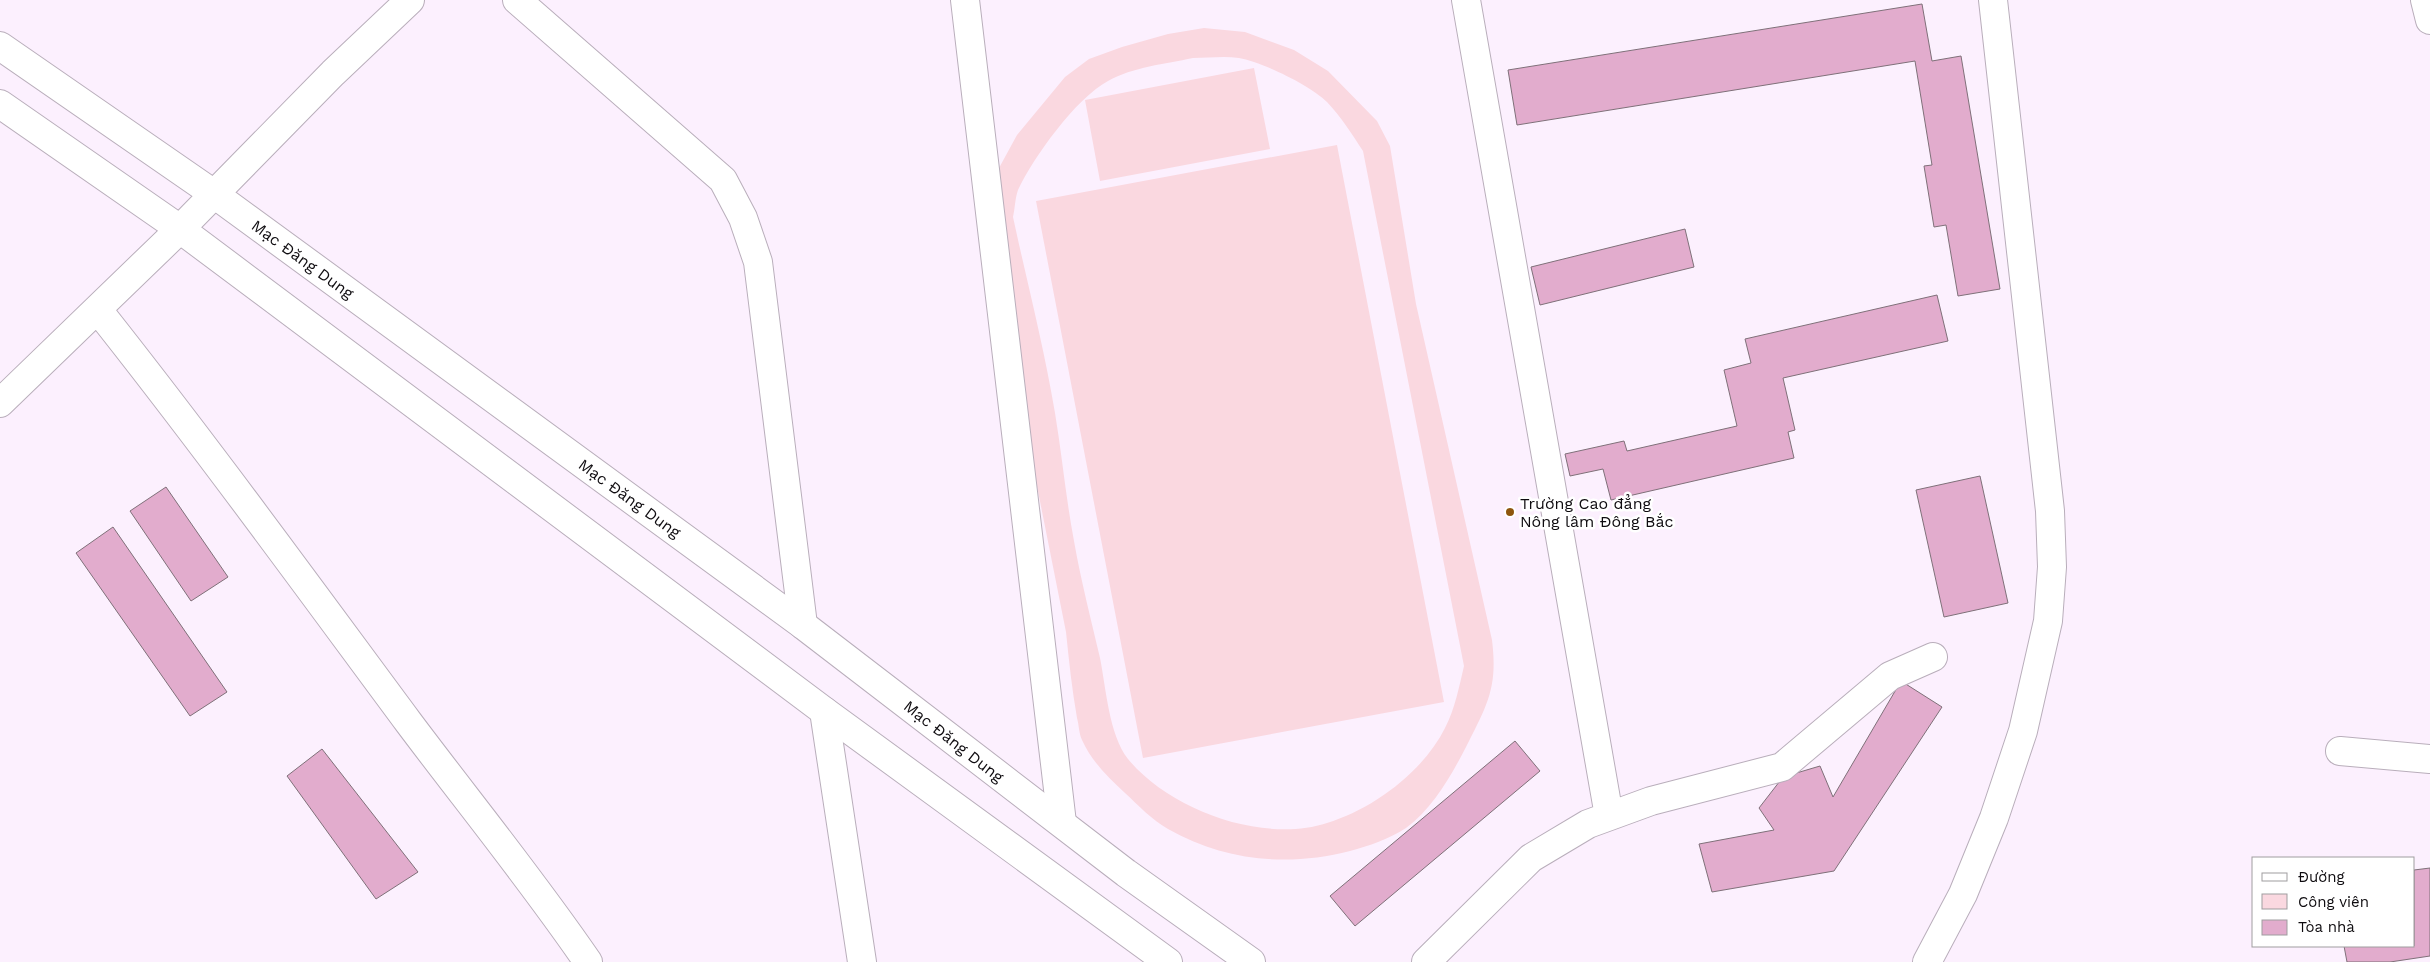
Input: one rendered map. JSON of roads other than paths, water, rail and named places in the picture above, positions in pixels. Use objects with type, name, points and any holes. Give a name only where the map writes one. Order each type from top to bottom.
[{"type":"main road","points":[[0,403],[98,310],[333,73],[410,0]]},
{"type":"main road","points":[[517,0],[723,180],[743,218],[758,262],[803,624]]},
{"type":"main road","points":[[965,0],[1062,823]]},
{"type":"main road","points":[[1466,0],[1609,816]]},
{"type":"main road","points":[[1927,962],[1963,894],[1994,818],[2023,731],[2049,612],[2052,567],[2050,511],[1993,0]]},
{"type":"main road","points":[[2425,0],[2430,20]]},
{"type":"main road","name":"Mạc Đăng Dung","points":[[0,46],[214,194],[803,624],[1126,873],[1250,962]]},
{"type":"main road","points":[[0,104],[180,229],[824,711],[1168,962]]},
{"type":"main road","points":[[98,310],[166,396],[418,735],[541,893],[588,962]]},
{"type":"main road","points":[[1426,962],[1531,858],[1588,824],[1609,816],[1651,801],[1782,767],[1890,676],[1933,657]]},
{"type":"main road","points":[[824,711],[862,962]]},
{"type":"main road","points":[[2340,751],[2430,759]]},
{"type":"place","name":"Trường Cao đẳng Nông lâm Đông Bắc","points":[[1510,512]]}]
